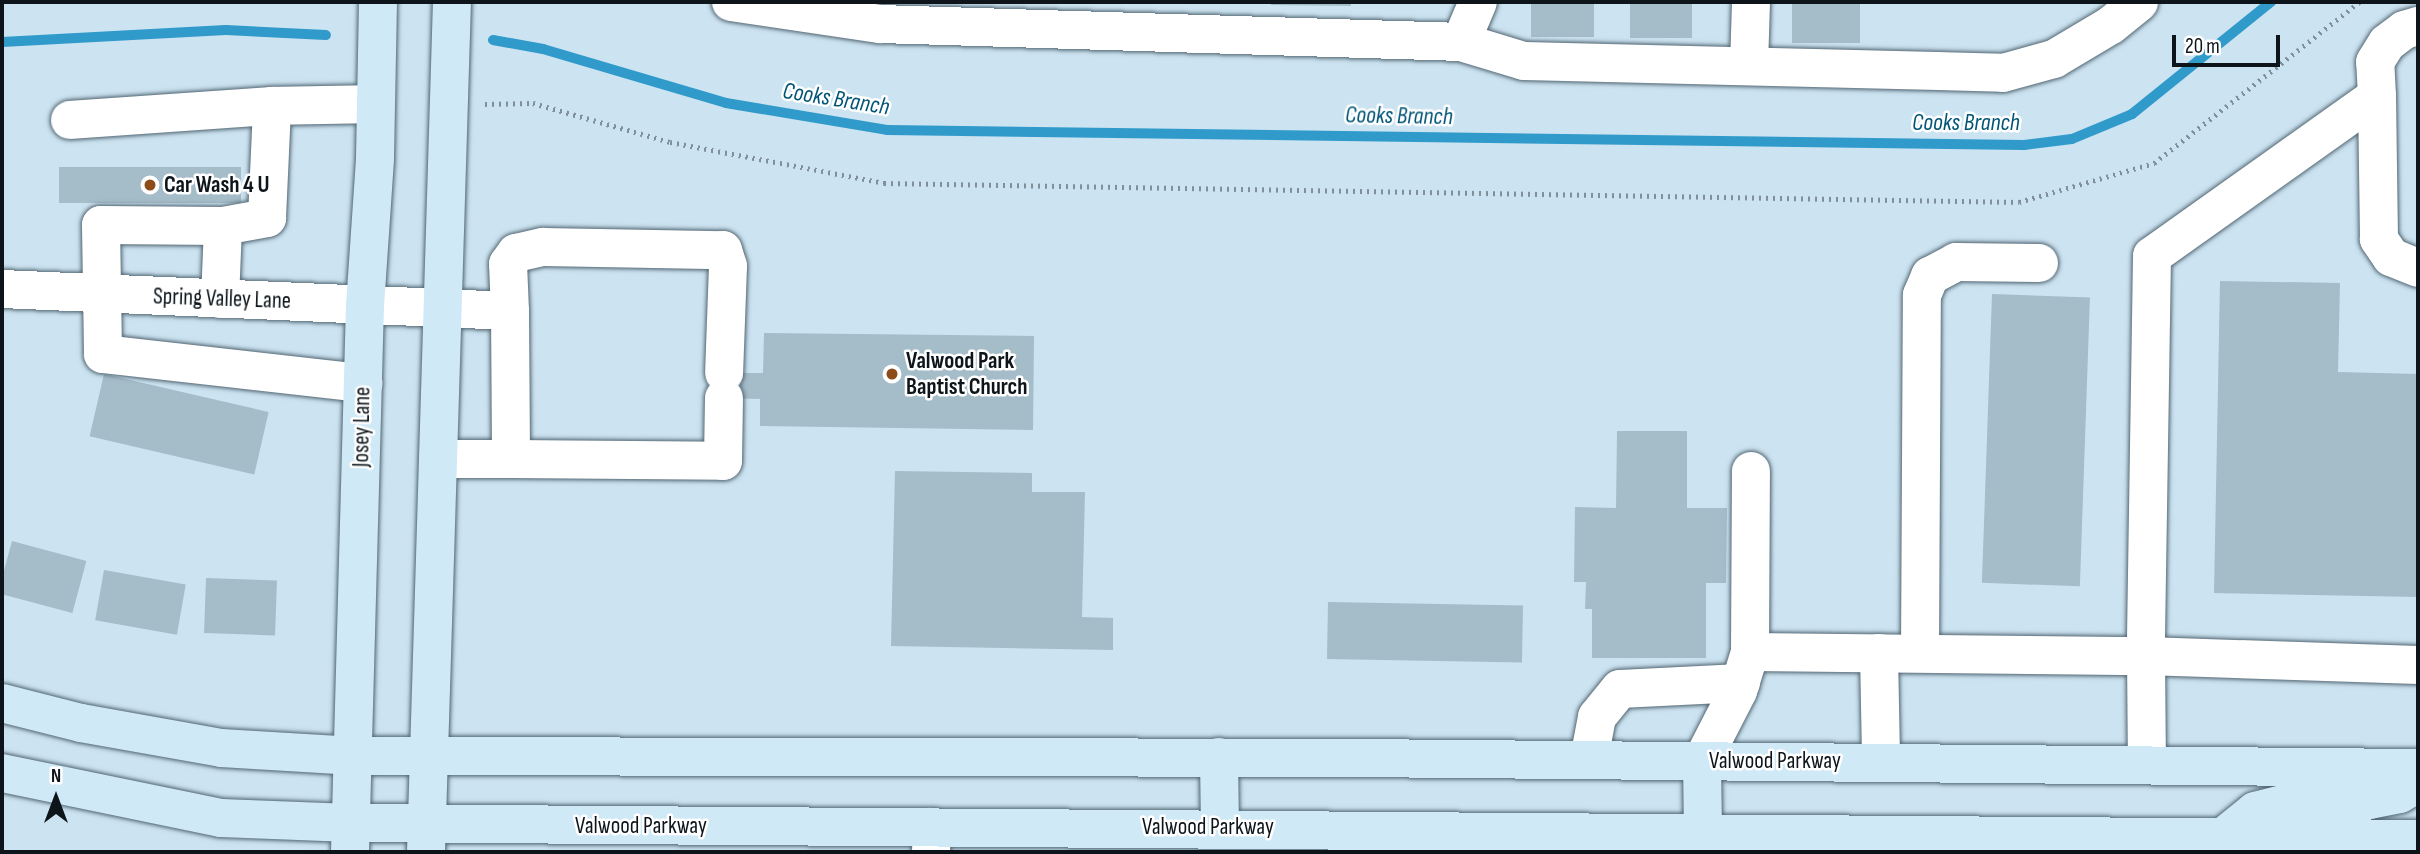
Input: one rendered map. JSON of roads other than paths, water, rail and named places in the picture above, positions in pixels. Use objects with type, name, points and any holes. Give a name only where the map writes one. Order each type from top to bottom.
[{"type":"main road","name":"Josey Lane","points":[[351,838],[365,306],[378,2]]},
{"type":"main road","points":[[426,838],[452,2]]},
{"type":"main road","name":"Valwood Parkway","points":[[2,703],[80,723],[221,748],[355,756],[429,754],[1589,759],[2418,768]]},
{"type":"main road","points":[[1219,757],[1220,840]]},
{"type":"main road","points":[[1702,761],[1703,842]]},
{"type":"main road","name":"Valwood Parkway","points":[[2,773],[221,818],[351,838],[2223,845],[2418,839]]},
{"type":"main road","points":[[2223,845],[2255,811],[2288,803],[2369,800],[2399,794],[2418,784]]},
{"type":"street","points":[[731,2],[815,9],[880,24],[1145,17],[1461,42],[1524,61],[2003,73],[2054,59],[2111,25],[2139,2]]},
{"type":"street","points":[[1461,42],[1478,2]]},
{"type":"street","points":[[1749,66],[1751,2]]},
{"type":"street","points":[[2418,26],[2404,30],[2387,43],[2375,62],[2379,239],[2391,257],[2418,268]]},
{"type":"street","points":[[2147,765],[2152,256],[2377,96]]},
{"type":"street","points":[[70,120],[272,106],[375,104]]},
{"type":"street","points":[[272,106],[267,218],[223,226],[101,225],[103,354],[363,383]]},
{"type":"street","points":[[220,299],[223,226]]},
{"type":"street","points":[[438,459],[723,461],[728,266],[723,250],[543,247],[516,253],[508,264],[511,459]]},
{"type":"street","points":[[1920,653],[1922,295],[1930,276],[1956,262],[2039,263]]},
{"type":"street","name":"Spring Valley Lane","points":[[2,289],[510,311]]},
{"type":"street","points":[[1702,761],[1746,667],[1751,471]]},
{"type":"street","points":[[1589,759],[1597,717],[1620,689],[1746,667],[1879,653],[2146,656],[2418,665]]},
{"type":"street","points":[[1879,653],[1881,762]]},
{"type":"waterway","name":"Cooks Branch","points":[[493,40],[543,49],[726,103],[887,130],[2024,145],[2072,139],[2132,114],[2271,2]]},
{"type":"waterway","name":"Cooks Branch","points":[[2,42],[226,30],[326,35]]},
{"type":"place","name":"Car Wash 4 U","points":[[150,185]]},
{"type":"place","name":"Valwood Park Baptist Church","points":[[892,374]]}]
